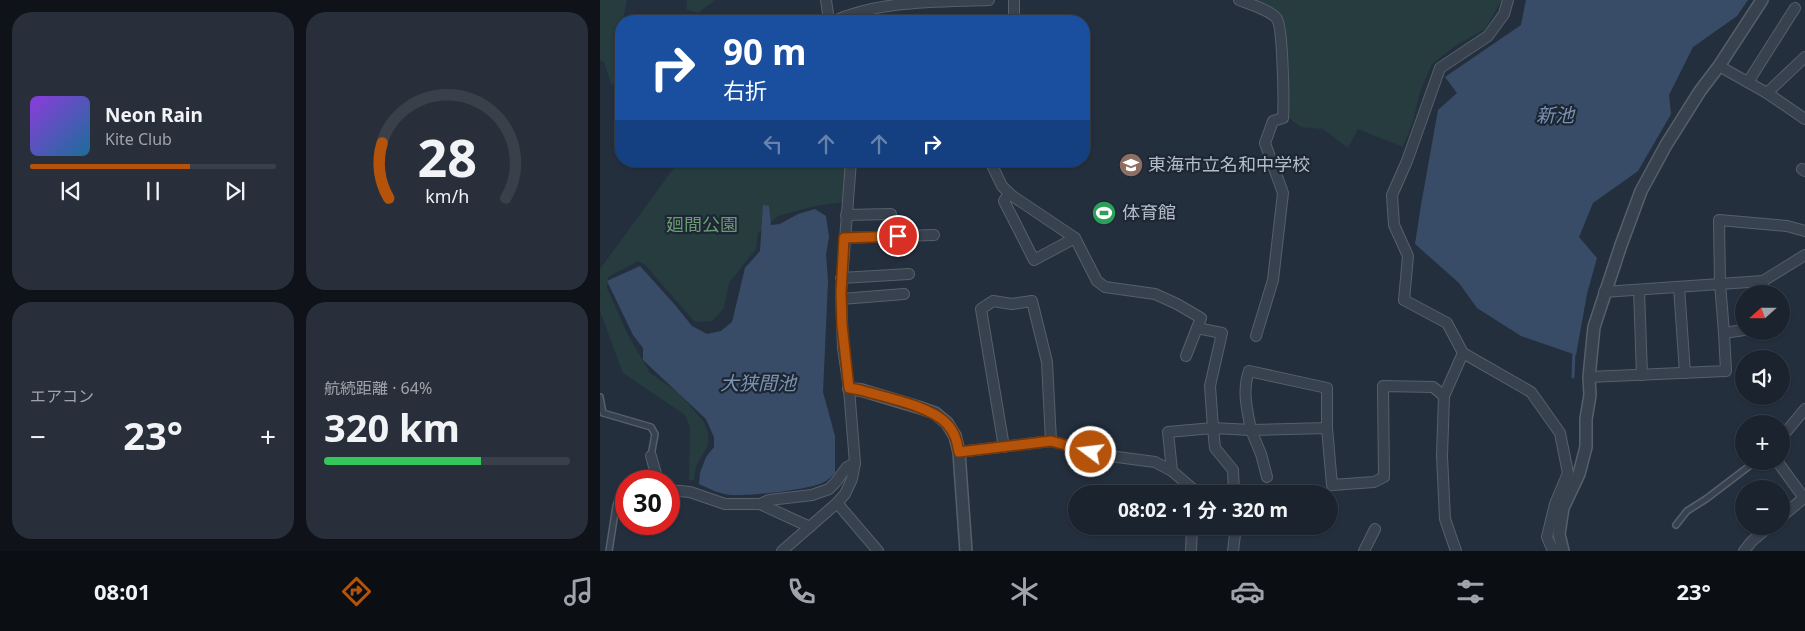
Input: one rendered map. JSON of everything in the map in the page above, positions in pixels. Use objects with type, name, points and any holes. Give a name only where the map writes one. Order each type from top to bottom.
[{"type":"street","points":[[826,0],[827,15]]},
{"type":"street","points":[[852,15],[872,8],[900,3],[989,0]]},
{"type":"street","points":[[1014,0],[1014,15]]},
{"type":"street","points":[[1239,0],[1272,14],[1278,20],[1283,80],[1283,118],[1273,121],[1265,143],[1282,193],[1274,280],[1256,336]]},
{"type":"street","points":[[1508,0],[1504,14],[1488,36],[1440,68],[1407,161],[1392,195],[1394,225],[1408,256],[1404,300],[1447,323],[1463,353],[1531,392],[1560,433],[1568,473],[1555,504],[1547,537],[1553,551]]},
{"type":"street","points":[[1563,551],[1559,534],[1563,508],[1579,474],[1586,447],[1586,419],[1590,394],[1589,377],[1594,327],[1604,292],[1642,191],[1666,145],[1762,0]]},
{"type":"street","points":[[1748,82],[1795,8]]},
{"type":"street","points":[[1767,93],[1805,57]]},
{"type":"street","points":[[1719,66],[1767,93],[1805,120]]},
{"type":"street","points":[[782,551],[845,494],[852,479],[855,463],[849,388],[843,348],[841,299],[850,167]]},
{"type":"street","points":[[993,167],[1002,186],[1009,193],[1075,238],[1097,281],[1105,287],[1155,294],[1201,318],[1186,356]]},
{"type":"street","points":[[1009,193],[1004,201],[1034,260],[1075,238]]},
{"type":"street","points":[[846,215],[891,214]]},
{"type":"street","points":[[1589,377],[1726,371],[1720,283],[1720,220],[1787,226],[1805,231]]},
{"type":"street","points":[[844,238],[934,235]]},
{"type":"street","points":[[1604,292],[1763,281],[1805,255]]},
{"type":"street","points":[[842,278],[909,274]]},
{"type":"street","points":[[1763,281],[1763,285]]},
{"type":"street","points":[[1679,287],[1685,373]]},
{"type":"street","points":[[1639,290],[1642,375]]},
{"type":"street","points":[[841,299],[904,294]]},
{"type":"street","points":[[1004,447],[981,309],[993,301],[1012,304],[1032,300],[1046,362],[1051,441]]},
{"type":"street","points":[[1197,328],[1222,333],[1210,386],[1213,428],[1215,448],[1233,470],[1234,485]]},
{"type":"street","points":[[1724,333],[1735,331]]},
{"type":"street","points":[[1456,551],[1445,519],[1442,456],[1444,396],[1463,353]]},
{"type":"street","points":[[1267,477],[1261,454],[1251,430],[1245,399],[1249,371],[1327,388],[1327,428],[1332,485],[1374,482],[1384,477],[1383,386],[1433,387],[1444,396]]},
{"type":"street","points":[[849,388],[935,414],[947,424],[955,436],[959,452],[966,551]]},
{"type":"street","points":[[1790,427],[1805,409]]},
{"type":"street","points":[[1172,471],[1168,432],[1213,428],[1251,430],[1327,428]]},
{"type":"street","points":[[959,452],[1051,441],[1102,455],[1155,462],[1172,471],[1188,485]]},
{"type":"street","points":[[650,456],[654,470]]},
{"type":"street","points":[[760,504],[769,500],[812,495],[828,489],[847,467],[855,463]]},
{"type":"street","points":[[1784,470],[1804,498],[1790,510]]},
{"type":"street","points":[[680,491],[690,492],[724,504],[760,504],[810,526]]},
{"type":"street","points":[[837,503],[878,551]]},
{"type":"street","points":[[1364,551],[1375,529]]},
{"type":"street","points":[[1191,551],[1192,535]]},
{"type":"street","points":[[1233,551],[1235,535]]},
{"type":"street","points":[[1744,551],[1759,535]]},
{"type":"lane","points":[[600,397],[603,413],[651,427],[655,434],[650,456]]},
{"type":"lane","points":[[1676,524],[1687,511],[1706,500],[1744,470]]},
{"type":"lane","points":[[610,551],[615,514]]},
{"type":"green space","points":[[600,0],[627,0],[624,15],[615,15],[615,86],[611,83],[604,62],[600,60]]},
{"type":"green space","points":[[687,0],[715,0],[698,13],[686,9]]},
{"type":"green space","points":[[1254,0],[1502,0],[1485,29],[1455,46],[1432,64],[1420,92],[1413,121],[1403,147],[1358,129],[1348,148],[1323,129],[1301,127],[1289,118],[1283,23],[1280,14]]},
{"type":"green space","name":"廻間公園","points":[[675,167],[847,167],[844,202],[815,206],[778,216],[758,233],[756,249],[729,283],[724,308],[712,321],[695,322],[645,265],[638,261],[608,277],[607,288],[628,335],[650,373],[679,393],[704,422],[708,434],[708,445],[696,466],[694,480],[689,480],[690,427],[685,415],[623,373],[600,311],[600,269]]},
{"type":"water","name":"新池","points":[[1526,0],[1748,0],[1737,16],[1693,47],[1669,95],[1671,114],[1638,171],[1593,203],[1579,237],[1597,258],[1587,294],[1576,355],[1521,336],[1477,308],[1459,283],[1415,244],[1438,110],[1457,93],[1445,77],[1521,25]]},
{"type":"water","name":"大狭間池","points":[[763,205],[769,206],[771,225],[780,224],[798,214],[815,209],[826,216],[829,237],[826,254],[828,281],[823,392],[835,436],[835,473],[819,484],[795,490],[729,495],[699,484],[700,473],[706,457],[714,447],[714,437],[706,419],[643,360],[643,348],[633,335],[607,281],[640,266],[692,326],[707,334],[721,331],[732,322],[745,268],[760,251]]},
{"type":"waterway","points":[[1573,377],[1574,351]]},
{"type":"place","name":"東海市立名和中学校","points":[[1131,165]]},
{"type":"place","name":"体育館","points":[[1104,213]]},
{"type":"route","points":[[898,236],[844,238],[841,293],[842,325],[843,348],[849,388],[921,408],[935,414],[947,424],[955,436],[959,452],[1051,441],[1091,452]]}]
